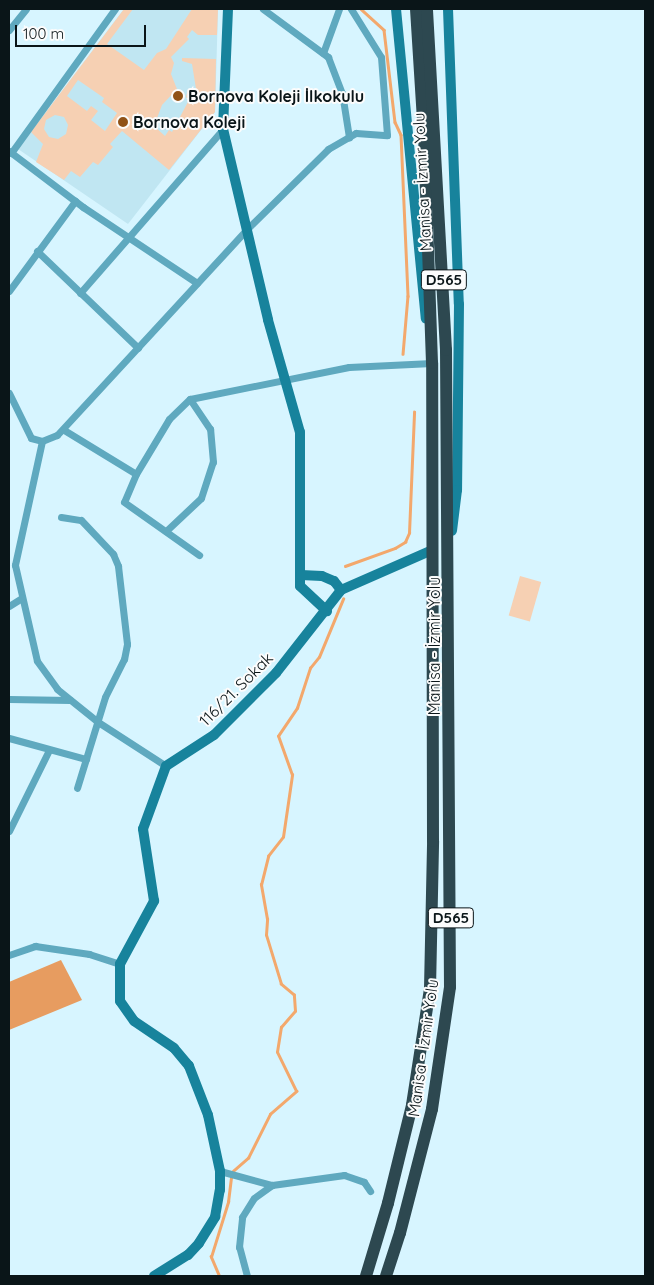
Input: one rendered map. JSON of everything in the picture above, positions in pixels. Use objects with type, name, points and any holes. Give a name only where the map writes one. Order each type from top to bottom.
[{"type":"highway","name":"Manisa - İzmir Yolu","points":[[366,1276],[388,1203],[412,1105],[430,989],[433,841],[432,359],[424,136],[416,9]]},
{"type":"highway","name":"Manisa - İzmir Yolu","points":[[386,1276],[400,1233],[432,1109],[450,987],[450,552],[442,240],[427,9]]},
{"type":"street","points":[[9,30],[26,9]]},
{"type":"street","points":[[115,9],[10,152],[75,201],[197,283]]},
{"type":"street","points":[[228,9],[223,129],[284,381],[300,432],[300,586],[327,611]]},
{"type":"street","points":[[263,9],[328,58],[342,93],[349,137]]},
{"type":"street","points":[[322,53],[340,9]]},
{"type":"street","points":[[42,441],[64,430],[247,229],[328,149],[356,133],[387,135],[381,57],[350,9]]},
{"type":"street","points":[[199,555],[124,502],[136,474],[169,419],[190,399],[348,367],[432,359],[422,292],[396,9]]},
{"type":"street","points":[[448,9],[459,304],[457,490],[450,552]]},
{"type":"street","points":[[80,293],[223,129]]},
{"type":"street","points":[[9,291],[75,201]]},
{"type":"street","points":[[37,251],[138,348]]},
{"type":"street","points":[[9,393],[26,432],[42,441]]},
{"type":"street","points":[[166,531],[201,498],[213,462],[210,429],[190,399]]},
{"type":"street","points":[[64,430],[136,474]]},
{"type":"street","points":[[42,441],[15,565],[37,661],[57,689],[98,722],[166,766],[143,829],[154,901],[120,964],[120,1001],[134,1021],[174,1048],[196,1079],[208,1115],[220,1171],[215,1217],[207,1233],[188,1255],[154,1276]]},
{"type":"street","points":[[61,517],[81,520],[113,554],[118,566],[126,644],[124,659],[105,697],[77,788]]},
{"type":"street","points":[[301,575],[322,576],[334,581],[341,590],[432,550]]},
{"type":"street","name":"116/21. Sokak","points":[[166,766],[214,736],[276,673],[327,611],[341,590]]},
{"type":"street","points":[[9,606],[22,598]]},
{"type":"street","points":[[9,699],[71,700]]},
{"type":"street","points":[[9,738],[86,760]]},
{"type":"street","points":[[9,831],[49,750]]},
{"type":"street","points":[[9,955],[35,946],[89,954],[120,964]]},
{"type":"street","points":[[220,1171],[272,1185],[344,1175],[364,1182],[370,1191]]},
{"type":"street","points":[[247,1276],[239,1247],[242,1217],[254,1198],[272,1185]]},
{"type":"shaded area","name":"Bornova Koleji","points":[[124,9],[218,9],[215,112],[128,224],[18,149]]},
{"type":"shaded area","points":[[124,9],[133,9],[107,44],[144,70],[157,53],[166,49],[192,9],[218,9],[217,35],[198,35],[192,30],[187,37],[189,39],[171,57],[174,63],[171,74],[177,89],[162,105],[154,126],[165,136],[169,130],[172,132],[189,100],[186,97],[188,90],[196,89],[192,64],[182,61],[182,58],[216,59],[215,112],[169,170],[122,131],[110,144],[113,147],[98,165],[93,162],[80,177],[71,171],[64,180],[36,162],[43,144],[31,132]],"holes":[[[78,80],[104,98],[102,102],[117,113],[105,131],[91,120],[98,111],[91,106],[87,111],[67,96]],[[55,115],[64,117],[68,125],[66,134],[58,139],[49,137],[44,129],[46,120]]]},
{"type":"shaded area","points":[[520,576],[541,582],[530,621],[509,615]]},
{"type":"shaded area","points":[[61,960],[82,1000],[9,1030],[9,982]]},
{"type":"waterway","points":[[361,9],[384,30],[395,122],[401,135],[408,296],[403,354]]},
{"type":"waterway","points":[[345,566],[395,548],[405,542],[409,533],[414,412]]},
{"type":"waterway","points":[[233,1171],[248,1158],[270,1114],[296,1091],[277,1052],[281,1027],[295,1011],[294,995],[281,984],[266,935],[267,919],[261,885],[268,856],[283,837],[292,775],[278,736],[297,708],[310,668],[319,657],[343,599]]},
{"type":"waterway","points":[[219,1276],[211,1257],[228,1202],[231,1176]]},
{"type":"place","name":"Bornova Koleji İlkokulu","points":[[178,96]]},
{"type":"place","name":"Bornova Koleji","points":[[123,122]]}]
